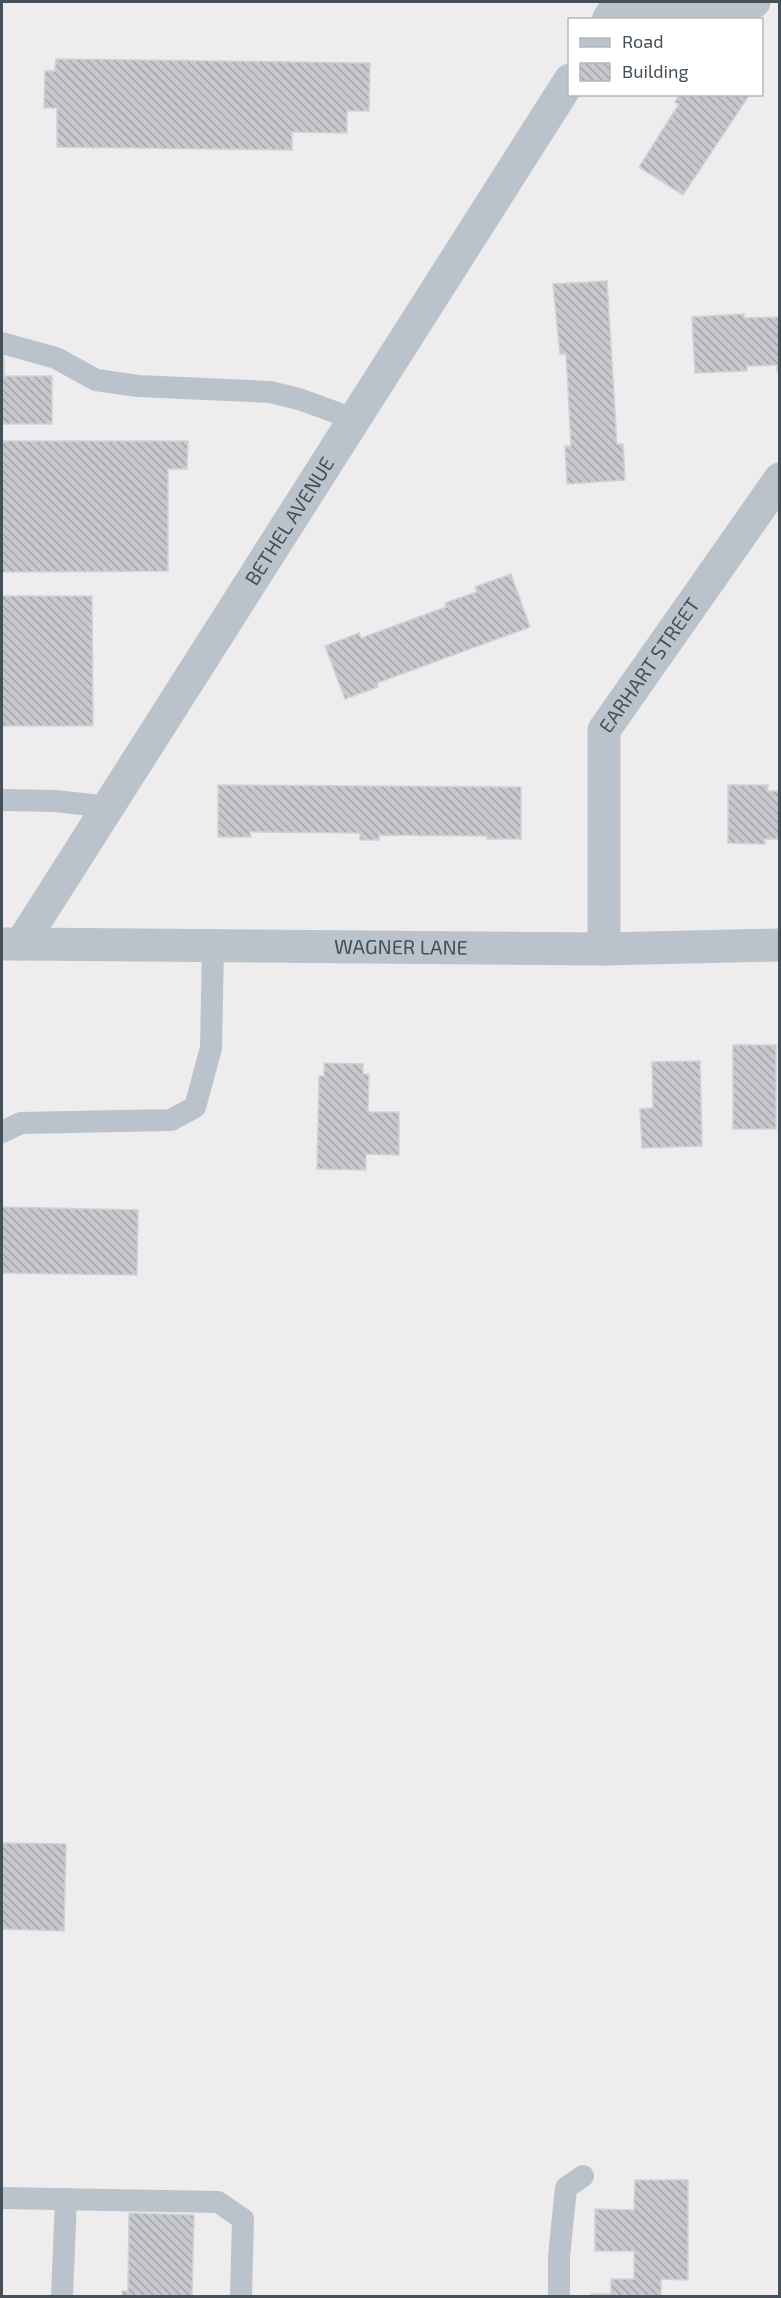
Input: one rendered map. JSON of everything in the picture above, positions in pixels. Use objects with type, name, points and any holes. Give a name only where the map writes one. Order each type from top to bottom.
[{"type":"street","points":[[609,18],[619,2]]},
{"type":"street","points":[[630,18],[754,2]]},
{"type":"street","name":"BETHEL AVENUE","points":[[11,944],[108,807],[568,83]]},
{"type":"street","name":"EARHART STREET","points":[[604,949],[604,730],[780,479]]},
{"type":"street","name":"WAGNER LANE","points":[[11,944],[604,949],[780,945]]},
{"type":"lane","points":[[2,343],[56,358],[96,380],[138,386],[270,393],[299,399],[354,418]]},
{"type":"lane","points":[[2,800],[56,801],[108,807]]},
{"type":"lane","points":[[2,1132],[21,1122],[171,1120],[195,1107],[211,1048],[213,946]]},
{"type":"lane","points":[[559,2296],[559,2256],[566,2188],[583,2176]]},
{"type":"lane","points":[[2,2198],[219,2202],[243,2219],[241,2296]]},
{"type":"lane","points":[[63,2296],[66,2199]]},
{"type":"building","points":[[56,59],[370,63],[369,111],[347,111],[347,133],[292,132],[292,150],[57,147],[57,108],[44,108],[45,71],[55,71]]},
{"type":"building","points":[[679,96],[749,96],[683,195],[639,167],[679,104],[675,102]]},
{"type":"building","points":[[607,281],[617,444],[623,444],[625,480],[567,484],[565,446],[571,446],[566,354],[560,354],[553,284]]},
{"type":"building","points":[[744,314],[744,318],[780,317],[780,371],[777,371],[777,365],[747,366],[747,371],[695,373],[692,317]]},
{"type":"building","points":[[2,356],[4,356],[4,376],[52,376],[52,424],[2,424]]},
{"type":"building","points":[[2,441],[188,441],[187,469],[168,469],[168,571],[2,572]]},
{"type":"building","points":[[511,574],[530,627],[377,683],[378,687],[345,699],[325,646],[359,633],[361,638],[446,607],[445,603],[477,592],[475,587]]},
{"type":"building","points":[[2,596],[92,596],[93,726],[2,726]]},
{"type":"building","points":[[218,785],[521,787],[521,839],[487,839],[487,836],[379,835],[379,840],[360,840],[360,833],[250,832],[251,837],[218,837]]},
{"type":"building","points":[[728,785],[768,785],[767,791],[780,791],[780,839],[765,839],[765,844],[728,843]]},
{"type":"building","points":[[733,1045],[776,1045],[776,1129],[733,1129]]},
{"type":"building","points":[[700,1061],[702,1146],[642,1148],[640,1109],[653,1108],[652,1062]]},
{"type":"building","points":[[324,1063],[363,1064],[363,1074],[369,1074],[368,1112],[399,1112],[399,1155],[366,1154],[366,1170],[317,1169],[319,1076],[324,1076]]},
{"type":"building","points":[[2,1207],[138,1210],[137,1275],[2,1273]]},
{"type":"building","points":[[2,1843],[66,1844],[64,1931],[2,1929]]},
{"type":"building","points":[[635,2180],[688,2180],[688,2280],[661,2279],[661,2296],[591,2296],[591,2294],[611,2294],[611,2279],[634,2279],[634,2251],[595,2251],[595,2209],[634,2210]]},
{"type":"building","points":[[129,2213],[194,2215],[192,2296],[122,2296],[122,2291],[128,2291]]}]
